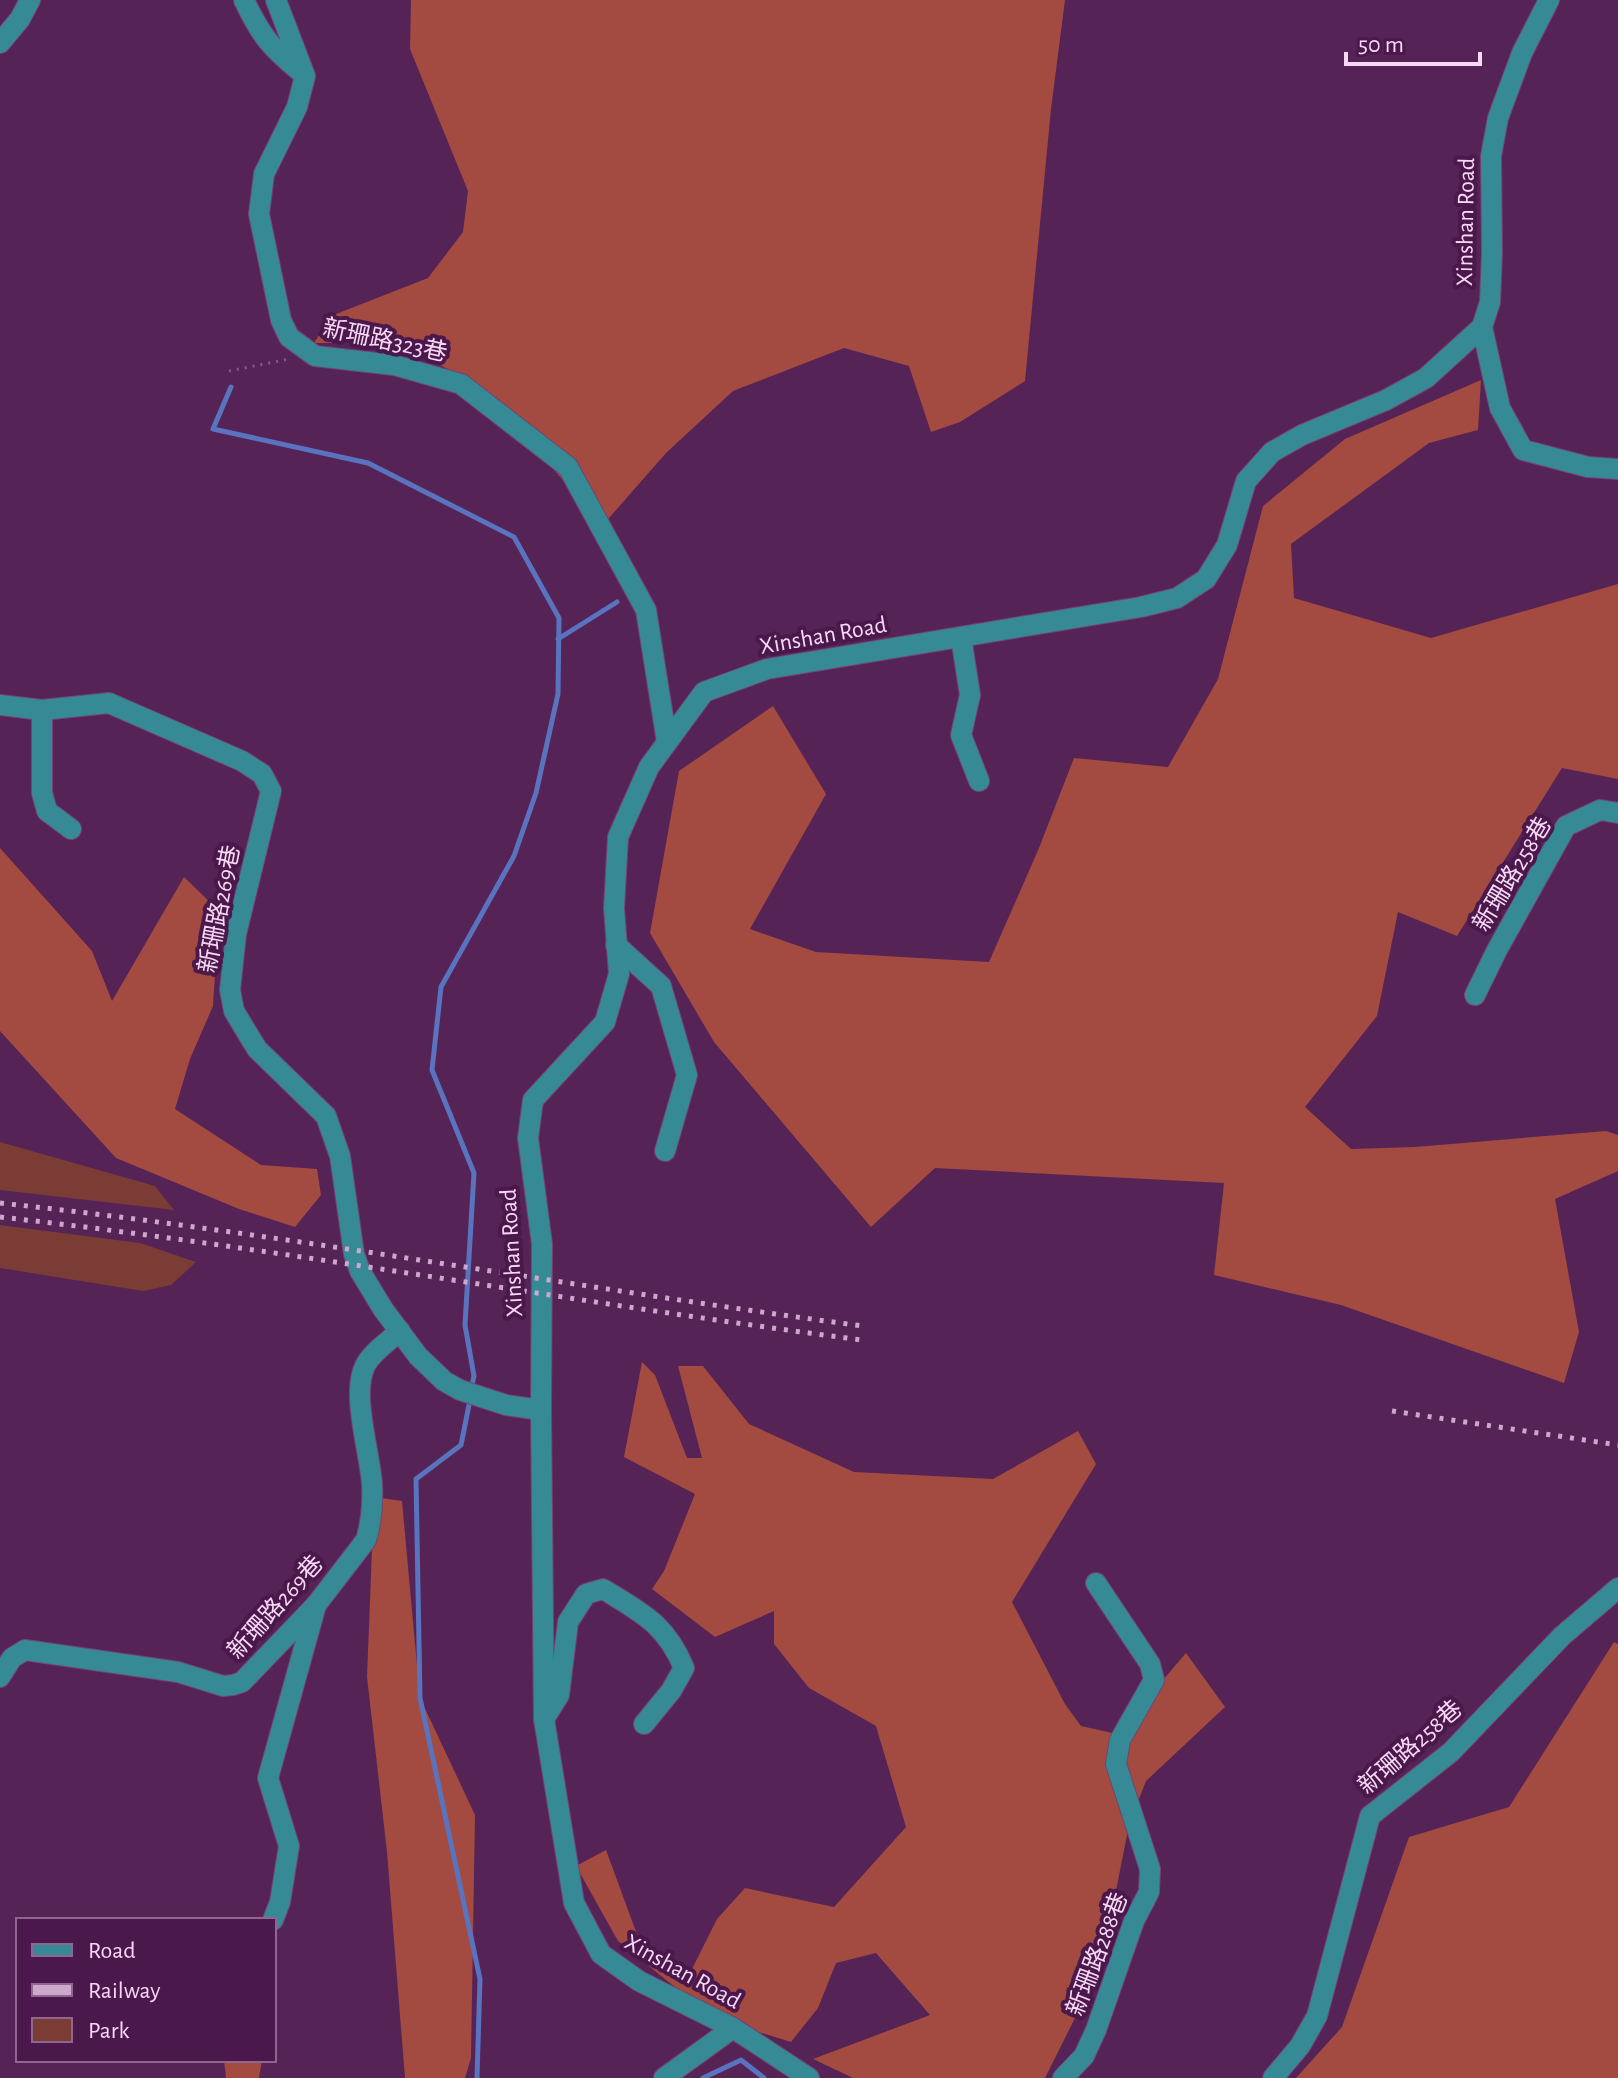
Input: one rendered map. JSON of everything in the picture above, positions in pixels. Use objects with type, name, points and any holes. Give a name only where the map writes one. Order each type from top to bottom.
[{"type":"street","points":[[0,43],[20,19],[30,0]]},
{"type":"street","points":[[244,0],[256,27],[272,48],[305,76]]},
{"type":"street","points":[[276,0],[305,76]]},
{"type":"street","name":"Xinshan Road","points":[[809,2078],[733,2028],[639,1981],[601,1954],[574,1903],[544,1719],[542,1244],[528,1138],[533,1100],[605,1022],[619,974],[614,908],[618,837],[649,767],[704,692],[767,669],[1141,607],[1177,598],[1206,579],[1227,545],[1246,481],[1272,452],[1302,435],[1386,400],[1426,378],[1482,327],[1490,302],[1491,156],[1498,118],[1522,53],[1549,0]]},
{"type":"street","name":"新珊路323巷","points":[[305,76],[297,107],[264,174],[259,214],[281,320],[289,337],[315,356],[394,365],[461,384],[568,467],[646,610],[667,742]]},
{"type":"street","points":[[1482,327],[1500,408],[1523,450],[1588,467],[1618,469]]},
{"type":"street","points":[[961,637],[970,695],[961,735],[979,781]]},
{"type":"street","name":"新珊路269巷","points":[[0,705],[42,710],[109,703],[242,761],[262,774],[271,791],[236,934],[230,990],[234,1011],[257,1049],[326,1116],[340,1156],[357,1263],[383,1309],[427,1366],[470,1394],[506,1405],[541,1410]]},
{"type":"street","points":[[42,710],[42,793],[47,811],[71,829]]},
{"type":"street","name":"新珊路258巷","points":[[1475,995],[1566,826],[1600,810],[1618,813]]},
{"type":"street","points":[[616,945],[661,986],[687,1075],[665,1151]]},
{"type":"street","name":"新珊路269巷","points":[[0,1677],[12,1658],[25,1650],[178,1672],[223,1686],[242,1682],[316,1605],[357,1553],[370,1528],[372,1487],[360,1378],[366,1362],[400,1331]]},
{"type":"street","name":"新珊路288巷","points":[[1063,2078],[1084,2056],[1134,1921],[1149,1892],[1150,1869],[1116,1764],[1120,1740],[1154,1680],[1150,1664],[1096,1583]]},
{"type":"street","name":"新珊路258巷","points":[[1273,2078],[1300,2046],[1317,2016],[1370,1816],[1451,1752],[1562,1636],[1618,1588]]},
{"type":"street","points":[[544,1719],[559,1695],[568,1622],[586,1594],[603,1589],[651,1620],[675,1645],[684,1668],[671,1691],[644,1724]]},
{"type":"street","points":[[274,1918],[280,1902],[289,1846],[268,1778],[316,1605]]},
{"type":"street","points":[[664,2078],[733,2028]]},
{"type":"path","points":[[229,371],[283,362],[306,350]]},
{"type":"green space","points":[[0,1142],[155,1186],[174,1210],[0,1190]]},
{"type":"green space","points":[[0,1225],[140,1243],[196,1262],[171,1285],[143,1291],[0,1268]]},
{"type":"shaded area","points":[[411,0],[1065,0],[1051,109],[1025,381],[960,422],[931,432],[909,366],[844,348],[733,391],[666,453],[602,526],[521,431],[464,377],[395,343],[314,343],[331,316],[428,278],[463,232],[468,191],[410,49]]},
{"type":"shaded area","points":[[1481,380],[1478,430],[1429,443],[1291,544],[1294,598],[1431,638],[1618,584],[1618,779],[1562,768],[1457,936],[1398,912],[1377,1016],[1305,1107],[1351,1149],[1415,1147],[1606,1131],[1618,1135],[1618,1171],[1555,1199],[1579,1332],[1564,1383],[1341,1305],[1214,1275],[1224,1183],[935,1168],[871,1227],[714,1042],[650,933],[679,771],[773,706],[826,794],[750,929],[816,952],[989,962],[1074,758],[1168,767],[1218,679],[1263,506],[1345,439]]},
{"type":"shaded area","points":[[0,848],[92,951],[112,1001],[184,877],[219,911],[213,1006],[190,1059],[175,1109],[261,1165],[317,1169],[321,1195],[295,1227],[239,1209],[116,1158],[0,1031]]},
{"type":"shaded area","points":[[642,1362],[655,1375],[687,1458],[702,1458],[678,1366],[703,1366],[749,1424],[854,1472],[993,1479],[1078,1431],[1096,1464],[1012,1602],[1065,1704],[1081,1726],[1117,1734],[1186,1653],[1225,1707],[1146,1781],[1129,1825],[1101,1966],[1045,2078],[853,2078],[813,2059],[930,2015],[876,1953],[836,1963],[818,2008],[791,2042],[713,2018],[618,1941],[576,1866],[606,1850],[642,1948],[692,1969],[717,1919],[745,1888],[834,1907],[906,1827],[876,1726],[809,1688],[774,1644],[774,1611],[715,1637],[652,1589],[664,1571],[695,1494],[624,1457]]},
{"type":"shaded area","points":[[374,1497],[402,1501],[420,1698],[475,1815],[471,2058],[465,2078],[405,2078],[387,1852],[367,1677]]},
{"type":"shaded area","points":[[1614,1642],[1618,1644],[1618,2078],[1296,2078],[1342,2027],[1409,1837],[1509,1807]]},
{"type":"shaded area","points":[[224,2062],[262,2062],[259,2078],[226,2078]]},
{"type":"waterway","points":[[231,387],[213,429],[368,463],[514,537],[559,618],[558,694],[536,793],[514,856],[441,987],[432,1070],[474,1173],[465,1325],[474,1376],[471,1390]]},
{"type":"waterway","points":[[558,639],[617,602]]},
{"type":"waterway","points":[[470,1400],[461,1445],[416,1479],[420,1698],[480,1979],[477,2078]]},
{"type":"waterway","points":[[703,2078],[741,2060],[764,2078]]},
{"type":"railway","points":[[0,1203],[216,1230],[863,1326]]},
{"type":"railway","points":[[0,1217],[216,1245],[862,1340]]},
{"type":"railway","points":[[1392,1411],[1618,1445]]}]
